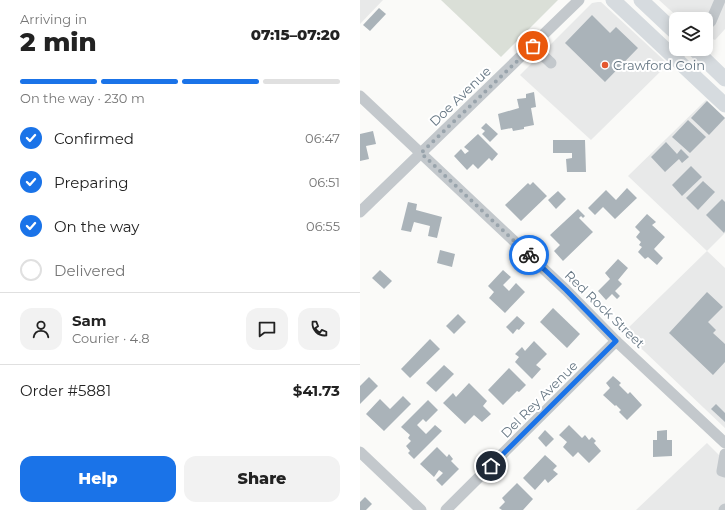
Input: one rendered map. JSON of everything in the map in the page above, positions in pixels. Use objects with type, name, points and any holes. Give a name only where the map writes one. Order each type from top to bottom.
[{"type":"main road","points":[[613,0],[669,45]]},
{"type":"main road","points":[[641,0],[669,26]]},
{"type":"main road","points":[[682,56],[725,105]]},
{"type":"main road","points":[[701,56],[725,78]]},
{"type":"street","name":"Doe Avenue","points":[[360,212],[579,0]]},
{"type":"street","points":[[713,15],[720,0]]},
{"type":"street","points":[[533,46],[551,63]]},
{"type":"street","name":"Red Rock Street","points":[[360,96],[566,290],[616,341],[725,443]]},
{"type":"street","name":"Del Rey Avenue","points":[[446,510],[616,341]]},
{"type":"street","points":[[360,452],[422,510]]},
{"type":"street","points":[[725,454],[722,471],[725,472]]},
{"type":"shaded area","points":[[360,0],[383,0],[360,24]]},
{"type":"shaded area","points":[[441,0],[558,0],[501,57]]},
{"type":"shaded area","points":[[659,0],[725,0],[725,29],[715,40],[713,39],[713,12],[672,12]]},
{"type":"shaded area","points":[[601,2],[668,64],[591,140],[520,75],[592,3]]},
{"type":"shaded area","points":[[706,100],[725,118],[725,233],[707,251],[628,176]]},
{"type":"shaded area","points":[[707,251],[725,268],[725,428],[624,332]]},
{"type":"shaded area","points":[[707,443],[725,461],[725,510],[636,510]]},
{"type":"building","points":[[379,8],[386,14],[370,31],[363,25]]},
{"type":"building","name":"Crawford Coin","points":[[592,15],[610,33],[616,27],[638,48],[605,82],[565,43]]},
{"type":"building","points":[[534,92],[536,107],[531,108],[534,125],[513,131],[512,128],[501,130],[498,114],[519,108],[517,99],[526,98],[526,94]]},
{"type":"building","points":[[707,101],[725,118],[709,135],[691,118]]},
{"type":"building","points":[[688,120],[706,137],[690,153],[672,137]]},
{"type":"building","points":[[486,123],[498,134],[490,142],[482,134],[485,131],[481,128]]},
{"type":"building","points":[[373,131],[376,144],[366,146],[369,159],[360,161],[360,134]]},
{"type":"building","points":[[478,134],[498,154],[492,161],[489,158],[478,169],[473,164],[467,170],[454,156],[461,149],[465,154],[469,151],[464,147]]},
{"type":"building","points":[[553,140],[585,140],[586,172],[567,172],[566,159],[572,158],[572,153],[553,153]]},
{"type":"building","points":[[666,142],[677,154],[681,149],[689,157],[682,163],[679,159],[665,172],[651,157]]},
{"type":"building","points":[[691,166],[702,177],[682,196],[672,185]]},
{"type":"building","points":[[703,181],[715,192],[698,210],[686,198]]},
{"type":"building","points":[[533,182],[547,196],[521,221],[505,205],[528,183],[530,185]]},
{"type":"building","points":[[627,188],[637,198],[615,219],[603,207],[595,215],[588,208],[606,190],[616,200]]},
{"type":"building","points":[[558,191],[566,199],[556,209],[548,200]]},
{"type":"building","points":[[722,199],[725,202],[724,233],[706,215]]},
{"type":"building","points":[[408,202],[417,204],[416,210],[442,217],[437,238],[428,236],[430,226],[414,222],[411,232],[401,230]]},
{"type":"building","points":[[578,209],[585,216],[583,218],[581,216],[579,218],[593,232],[563,261],[554,251],[560,245],[550,235]]},
{"type":"building","points":[[647,214],[656,222],[652,225],[665,237],[654,249],[663,258],[657,265],[648,257],[645,259],[638,252],[642,247],[639,245],[641,242],[636,237],[640,232],[635,227]]},
{"type":"building","points":[[440,250],[455,254],[452,267],[437,263]]},
{"type":"building","points":[[618,259],[628,268],[618,280],[622,284],[615,291],[620,296],[617,299],[612,294],[606,300],[598,291],[610,279],[605,273]]},
{"type":"building","points":[[380,270],[392,281],[384,289],[372,278]]},
{"type":"building","points":[[503,270],[511,277],[503,285],[509,291],[516,283],[525,292],[505,313],[489,298],[494,292],[488,286]]},
{"type":"building","points":[[707,292],[723,307],[708,322],[716,330],[713,333],[725,344],[725,362],[713,375],[669,333]]},
{"type":"building","points":[[553,308],[580,334],[567,348],[540,322]]},
{"type":"building","points":[[458,314],[466,322],[454,334],[446,326]]},
{"type":"building","points":[[517,316],[525,323],[513,334],[506,327]]},
{"type":"building","points":[[430,339],[440,349],[410,378],[401,369]]},
{"type":"building","points":[[534,341],[547,354],[536,365],[541,369],[532,379],[515,362],[519,357],[515,354],[522,347],[525,351]]},
{"type":"building","points":[[444,365],[454,374],[436,392],[426,383]]},
{"type":"building","points":[[509,368],[526,385],[519,392],[517,391],[503,405],[488,390]]},
{"type":"building","points":[[613,376],[621,383],[619,385],[628,394],[630,392],[642,405],[627,420],[619,412],[621,410],[603,395],[610,388],[606,383]]},
{"type":"building","points":[[369,377],[378,386],[360,404],[360,386]]},
{"type":"building","points":[[469,383],[487,401],[483,406],[491,414],[482,422],[474,415],[465,424],[443,403],[453,393],[456,397]]},
{"type":"building","points":[[403,396],[411,404],[384,431],[366,414],[380,399],[390,409]]},
{"type":"building","points":[[428,400],[438,410],[426,422],[423,419],[417,425],[426,434],[435,425],[442,431],[414,459],[408,453],[410,451],[406,446],[411,441],[408,438],[410,435],[401,427]]},
{"type":"building","points":[[716,404],[725,413],[725,422],[711,409]]},
{"type":"building","points":[[569,425],[582,438],[585,435],[589,440],[592,437],[596,441],[594,443],[601,451],[589,463],[578,452],[573,457],[563,447],[567,442],[559,435]]},
{"type":"building","points":[[545,430],[554,439],[546,447],[538,438]]},
{"type":"building","points":[[667,430],[667,440],[672,440],[672,456],[653,457],[653,440],[657,440],[657,431]]},
{"type":"building","points":[[437,447],[447,457],[449,454],[453,459],[451,461],[459,469],[442,486],[436,480],[443,473],[439,470],[434,477],[420,464]]},
{"type":"building","points":[[545,455],[557,466],[553,470],[558,474],[548,483],[545,479],[535,490],[523,478]]},
{"type":"building","points":[[517,483],[533,499],[523,510],[502,510],[499,508],[505,502],[502,498]]},
{"type":"building","points":[[365,497],[372,504],[366,510],[360,510],[360,502]]},
{"type":"way so far","points":[[529,255],[421,153],[533,46]]},
{"type":"place","name":"Crawford Coin","points":[[605,65]]},
{"type":"route","points":[[491,466],[616,341],[529,255]]}]
